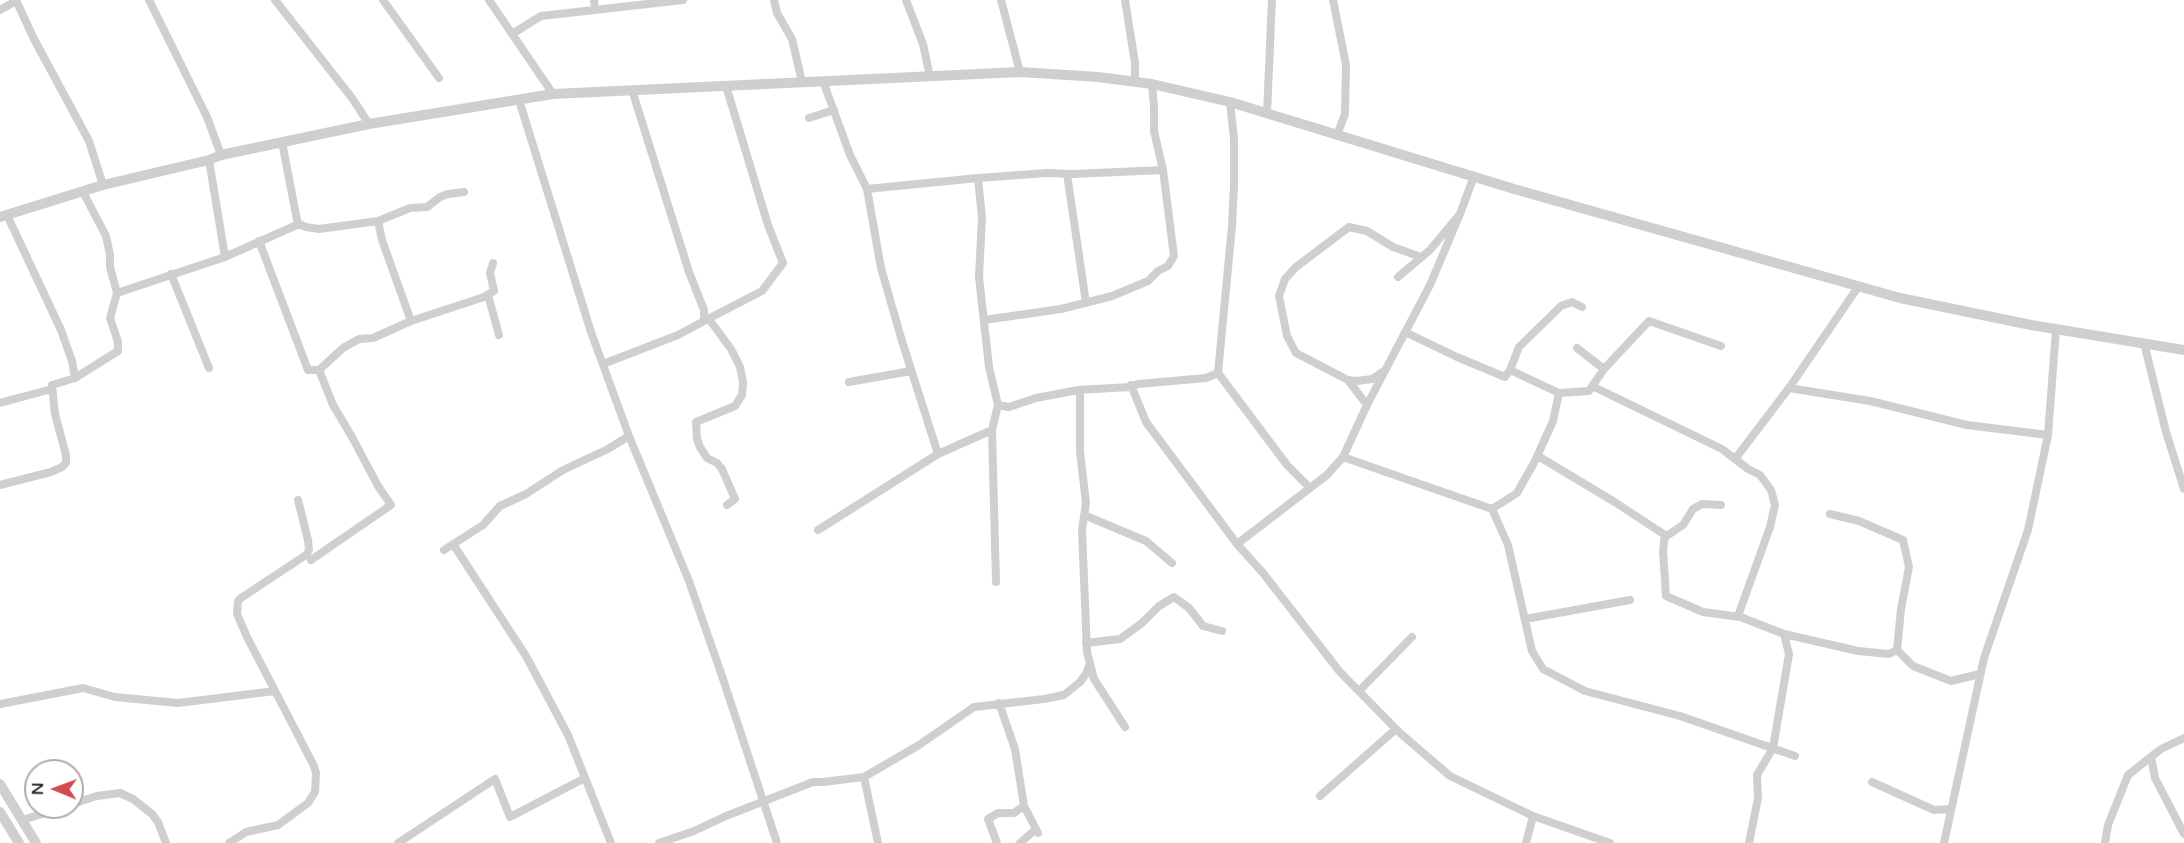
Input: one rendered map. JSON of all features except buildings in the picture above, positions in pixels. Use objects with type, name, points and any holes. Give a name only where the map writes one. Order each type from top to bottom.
[{"type":"street","points":[[149,0],[207,117],[221,155]]},
{"type":"street","points":[[275,0],[352,98],[369,124]]},
{"type":"street","points":[[383,0],[439,78]]},
{"type":"street","points":[[489,0],[553,94]]},
{"type":"street","points":[[512,34],[541,16],[595,5],[683,0]]},
{"type":"street","points":[[774,0],[777,13],[792,39],[802,82]]},
{"type":"street","points":[[906,0],[923,44],[930,77]]},
{"type":"street","points":[[1001,0],[1020,72]]},
{"type":"street","points":[[1125,0],[1135,63],[1135,81]]},
{"type":"street","points":[[1267,113],[1272,0]]},
{"type":"street","points":[[1333,0],[1346,65],[1345,114],[1337,135]]},
{"type":"street","points":[[0,10],[16,1],[89,141],[103,185]]},
{"type":"street","points":[[75,378],[72,361],[60,330],[4,216],[103,185],[221,155],[369,124],[553,94],[1020,72],[1135,81],[1230,102],[1632,224],[1858,287],[2056,329],[2184,350]]},
{"type":"street","points":[[823,81],[850,154],[867,189],[881,268],[938,454]]},
{"type":"street","points":[[984,320],[1061,309],[1112,296],[1140,285],[1168,266],[1174,256],[1163,170],[1154,131],[1152,84]]},
{"type":"street","points":[[603,364],[678,334],[762,291],[783,263],[768,225],[726,86]]},
{"type":"street","points":[[632,90],[706,320],[732,349],[740,367],[743,382],[742,395],[735,405],[696,422],[700,447],[707,458],[717,463],[722,469],[735,499],[727,505]]},
{"type":"street","points":[[519,100],[591,332],[629,436],[689,581],[777,843]]},
{"type":"street","points":[[1230,102],[1234,140],[1234,186],[1218,373],[1287,465],[1310,488]]},
{"type":"street","points":[[810,118],[834,110]]},
{"type":"street","points":[[282,142],[299,224]]},
{"type":"street","points":[[208,160],[225,256]]},
{"type":"street","points":[[867,189],[1007,174],[1163,170]]},
{"type":"street","points":[[1066,174],[1086,303]]},
{"type":"street","points":[[1237,544],[1327,475],[1343,457],[1366,405],[1430,285],[1474,176]]},
{"type":"street","points":[[978,178],[982,218],[979,277],[989,368],[998,405],[992,430],[996,582]]},
{"type":"street","points":[[0,485],[51,472],[66,463],[66,454],[55,414],[52,385],[75,378],[118,351],[118,342],[110,318],[117,293],[110,267],[106,236],[83,192]]},
{"type":"street","points":[[117,293],[225,256],[299,224],[319,229],[378,221],[410,208],[428,207],[440,197],[448,194],[464,192]]},
{"type":"street","points":[[1398,277],[1430,250],[1460,214]]},
{"type":"street","points":[[378,221],[382,240],[411,321]]},
{"type":"street","points":[[1384,371],[1372,379],[1348,380],[1296,353],[1287,336],[1279,296],[1285,279],[1296,267],[1349,227],[1367,231],[1394,247],[1421,257]]},
{"type":"street","points":[[259,241],[308,370],[319,370],[352,342],[359,339],[373,338],[411,321],[488,295],[494,291],[490,273],[493,263]]},
{"type":"street","points":[[171,274],[209,368]]},
{"type":"street","points":[[1735,459],[1789,388],[1858,287]]},
{"type":"street","points":[[488,295],[500,335]]},
{"type":"street","points":[[1405,332],[1505,377],[1519,347],[1561,306],[1572,302],[1582,307]]},
{"type":"street","points":[[1510,370],[1559,393],[1589,391],[1604,369],[1649,321],[1721,346]]},
{"type":"street","points":[[1944,843],[1984,658],[2028,530],[2048,435],[2056,329]]},
{"type":"street","points":[[2144,343],[2166,432],[2184,489]]},
{"type":"street","points":[[1577,348],[1604,369]]},
{"type":"street","points":[[312,560],[391,505],[333,405],[319,370]]},
{"type":"street","points":[[849,381],[911,371]]},
{"type":"street","points":[[998,405],[1009,407],[1036,398],[1080,390],[1206,378],[1218,373]]},
{"type":"street","points":[[1348,380],[1366,405]]},
{"type":"street","points":[[1131,386],[1146,422],[1237,544],[1263,573],[1340,672],[1396,729],[1450,776],[1533,816],[1610,843]]},
{"type":"street","points":[[1592,386],[1722,449],[1760,475],[1771,490],[1775,505],[1770,527],[1738,616],[1740,616]]},
{"type":"street","points":[[1789,388],[1870,401],[1967,425],[2048,435]]},
{"type":"street","points":[[0,403],[52,389]]},
{"type":"street","points":[[1080,390],[1080,452],[1086,503],[1082,530],[1086,642],[1094,679],[1125,727]]},
{"type":"street","points":[[1492,509],[1517,493],[1538,456],[1553,421],[1559,393]]},
{"type":"street","points":[[818,530],[938,454],[992,430]]},
{"type":"street","points":[[444,550],[483,525],[500,506],[526,494],[563,470],[608,449],[629,436]]},
{"type":"street","points":[[1538,456],[1665,535],[1663,551],[1666,596],[1703,612],[1740,616],[1784,634],[1858,651],[1889,654],[1897,650]]},
{"type":"street","points":[[1343,457],[1492,509],[1508,545],[1532,651],[1543,669],[1585,690],[1680,716],[1796,756]]},
{"type":"street","points":[[229,843],[246,832],[278,825],[309,803],[315,792],[316,773],[237,614],[237,606],[241,598],[306,555],[309,550],[298,500]]},
{"type":"street","points":[[1665,537],[1683,525],[1693,509],[1702,504],[1721,505]]},
{"type":"street","points":[[1830,514],[1859,521],[1903,540],[1909,567],[1900,609],[1897,650],[1913,666],[1951,681],[1980,674]]},
{"type":"street","points":[[1084,515],[1146,541],[1172,563]]},
{"type":"street","points":[[453,544],[526,656],[568,735],[611,843]]},
{"type":"street","points":[[1086,642],[1120,639],[1142,623],[1159,606],[1174,597],[1189,608],[1203,626],[1222,631]]},
{"type":"street","points":[[1525,619],[1630,600]]},
{"type":"street","points":[[1749,843],[1758,798],[1757,775],[1773,748],[1789,654],[1784,634]]},
{"type":"street","points":[[1359,691],[1412,638]]},
{"type":"street","points":[[659,843],[813,782],[864,777],[895,761],[974,707],[1064,695],[1080,682],[1090,663]]},
{"type":"street","points":[[0,704],[82,688],[115,697],[178,703],[275,691]]},
{"type":"street","points":[[999,703],[1015,749],[1024,806],[1037,831],[1020,843]]},
{"type":"street","points":[[1320,796],[1396,729]]},
{"type":"street","points":[[2104,843],[2108,825],[2128,775],[2161,749],[2184,738]]},
{"type":"street","points":[[2151,757],[2155,778],[2184,834]]},
{"type":"street","points":[[864,777],[878,843]]},
{"type":"street","points":[[398,843],[495,780],[510,817],[585,778]]},
{"type":"street","points":[[1872,782],[1934,810],[1951,809]]},
{"type":"street","points":[[0,784],[36,843]]},
{"type":"street","points":[[84,800],[120,793],[133,799],[152,814],[158,822],[166,843]]},
{"type":"street","points":[[997,843],[988,819],[998,813],[1014,813],[1024,806]]},
{"type":"street","points":[[0,812],[19,843]]},
{"type":"street","points":[[1526,843],[1533,816]]}]
